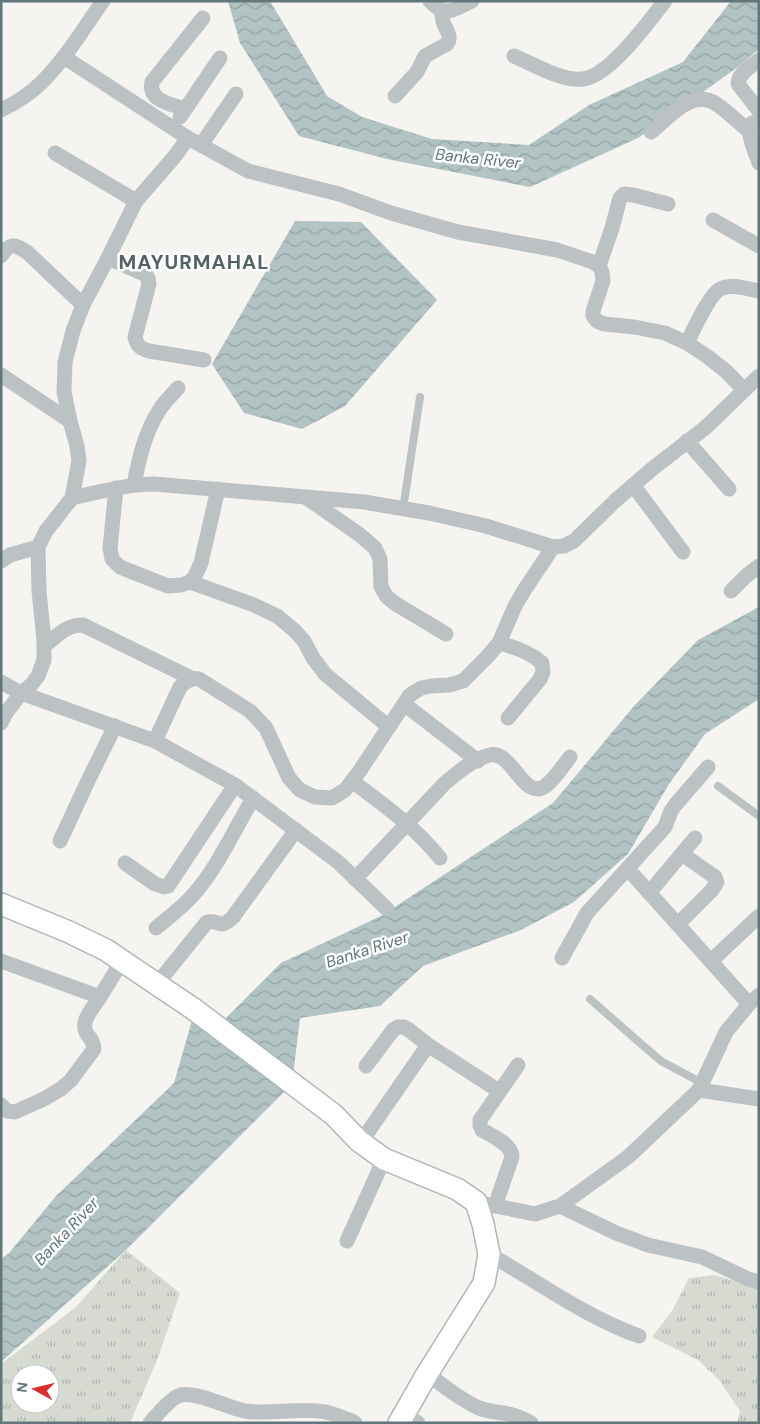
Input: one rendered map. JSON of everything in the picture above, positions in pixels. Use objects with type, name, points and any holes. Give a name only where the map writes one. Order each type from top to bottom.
[{"type":"street","points":[[1,110],[16,102],[42,82],[64,57],[103,1]]},
{"type":"street","points":[[430,1],[442,12],[448,12],[472,1]]},
{"type":"street","points":[[514,56],[569,78],[582,80],[594,76],[621,54],[665,1]]},
{"type":"street","points":[[395,96],[417,72],[425,56],[450,41],[442,12]]},
{"type":"street","points":[[185,109],[153,95],[152,82],[203,18]]},
{"type":"street","points":[[64,57],[194,142],[248,171],[339,194],[391,213],[458,232],[557,250],[586,259],[599,266],[602,272],[603,281],[593,311],[597,321],[604,324],[665,333],[687,343],[727,372],[744,390]]},
{"type":"street","points":[[172,128],[220,58]]},
{"type":"street","points":[[759,60],[740,76],[738,84],[759,111]]},
{"type":"street","points":[[1,723],[21,693],[38,676],[44,660],[38,548],[46,531],[72,498],[79,461],[64,392],[65,362],[73,331],[83,305],[136,201],[175,156],[194,142],[236,94]]},
{"type":"street","points":[[651,132],[687,102],[698,99],[715,103],[750,131]]},
{"type":"street","points":[[759,117],[751,125],[750,131],[759,163]]},
{"type":"street","points":[[55,153],[136,201]]},
{"type":"street","points":[[599,266],[620,198],[624,194],[634,194],[668,204]]},
{"type":"street","points":[[713,220],[759,246]]},
{"type":"street","points":[[1,256],[6,248],[12,245],[19,246],[28,252],[83,305]]},
{"type":"street","points":[[108,258],[146,275],[148,278],[148,289],[135,337],[136,344],[141,349],[149,351],[204,360]]},
{"type":"street","points":[[687,343],[711,297],[719,289],[729,286],[759,291]]},
{"type":"street","points":[[1,375],[70,421]]},
{"type":"street","points":[[72,498],[116,488],[154,484],[364,502],[429,513],[486,526],[553,547],[564,546],[574,541],[615,501],[705,428],[759,376]]},
{"type":"street","points":[[134,485],[138,463],[154,418],[178,388]]},
{"type":"street","points":[[688,442],[729,489]]},
{"type":"street","points":[[634,485],[683,552]]},
{"type":"street","points":[[116,488],[110,548],[112,559],[120,567],[168,586],[190,582],[195,576],[201,562],[218,489]]},
{"type":"street","points":[[306,497],[360,535],[375,548],[380,559],[381,587],[387,597],[446,634]]},
{"type":"street","points":[[44,646],[68,627],[83,626],[193,678],[199,679],[250,711],[266,728],[290,778],[300,790],[315,797],[332,798],[345,790],[359,772],[410,695],[420,688],[448,686],[462,681],[499,643],[521,594],[553,547]]},
{"type":"street","points":[[4,554],[38,548]]},
{"type":"street","points":[[731,591],[759,566]]},
{"type":"street","points":[[190,582],[254,605],[276,616],[294,630],[304,641],[313,658],[325,674],[389,728]]},
{"type":"street","points":[[499,643],[521,650],[536,657],[542,663],[543,672],[540,679],[508,718]]},
{"type":"street","points":[[155,741],[180,687],[186,681],[193,678]]},
{"type":"street","points":[[1,682],[21,693],[155,741],[235,785],[338,862],[387,909]]},
{"type":"street","points":[[404,704],[478,761]]},
{"type":"street","points":[[60,841],[115,726]]},
{"type":"street","points":[[355,879],[444,784],[460,771],[491,754],[500,756],[528,785],[535,789],[542,788],[548,784],[570,757]]},
{"type":"street","points":[[562,958],[587,913],[665,827],[676,804],[708,767]]},
{"type":"street","points":[[352,781],[408,823],[440,858]]},
{"type":"street","points":[[125,863],[155,884],[164,887],[168,886],[235,785]]},
{"type":"street","points":[[156,928],[184,905],[199,888],[253,798]]},
{"type":"street","points":[[156,985],[207,922],[214,921],[224,924],[233,917],[296,830]]},
{"type":"street","points":[[650,893],[695,838]]},
{"type":"street","points":[[678,924],[712,890],[717,882],[715,877],[682,854]]},
{"type":"street","points":[[1,904],[69,932],[106,950],[194,1010],[334,1115],[362,1142],[384,1159],[457,1189],[485,1204],[535,1214],[560,1206],[628,1157],[701,1087],[726,1032],[754,1000],[711,961],[628,869]]},
{"type":"street","points":[[711,961],[759,916]]},
{"type":"street","points":[[1,961],[100,997]]},
{"type":"street","points":[[1,1105],[7,1111],[15,1112],[44,1099],[61,1089],[71,1080],[94,1049],[94,1044],[84,1030],[84,1024],[122,961]]},
{"type":"street","points":[[366,1066],[393,1030],[398,1027],[404,1027],[499,1092]]},
{"type":"street","points":[[362,1142],[428,1045]]},
{"type":"street","points":[[406,1420],[427,1374],[484,1283],[489,1254],[483,1224],[485,1204],[512,1157],[512,1151],[508,1146],[482,1130],[480,1120],[518,1065]]},
{"type":"street","points":[[701,1087],[759,1099]]},
{"type":"street","points":[[347,1241],[384,1159]]},
{"type":"street","points":[[560,1206],[616,1233],[648,1245],[702,1257],[748,1279],[759,1282]]},
{"type":"street","points":[[489,1254],[616,1328],[639,1336]]},
{"type":"street","points":[[427,1374],[478,1408],[508,1414],[531,1423]]},
{"type":"street","points":[[150,1423],[173,1399],[185,1394],[195,1395],[244,1411],[268,1413],[325,1412],[352,1420],[355,1423]]},
{"type":"lane","points":[[403,509],[420,397]]},
{"type":"lane","points":[[718,786],[759,816]]},
{"type":"lane","points":[[590,999],[661,1061],[701,1087]]},
{"type":"green space","points":[[126,1250],[180,1293],[158,1358],[130,1423],[1,1423],[1,1364],[76,1307]]},
{"type":"green space","points":[[714,1275],[759,1288],[759,1423],[737,1423],[740,1411],[719,1380],[698,1360],[652,1337],[672,1311],[689,1278]]},
{"type":"water","name":"Banka River","points":[[228,1],[270,1],[327,96],[362,117],[432,139],[529,145],[589,105],[683,62],[731,1],[759,1],[759,49],[738,67],[638,138],[530,187],[387,159],[299,136],[240,43]]},
{"type":"water","points":[[295,221],[361,222],[437,300],[345,406],[302,429],[244,413],[212,364]]},
{"type":"water","name":"Banka River","points":[[759,607],[759,699],[705,734],[669,784],[628,854],[574,902],[521,930],[423,966],[380,1006],[300,1018],[292,1084],[126,1250],[1,1362],[1,1259],[9,1253],[56,1196],[174,1083],[195,1010],[217,1027],[281,963],[381,916],[553,803],[634,706],[698,640]]},
{"type":"district","name":"MAYURMAHAL","points":[[194,262]]}]
